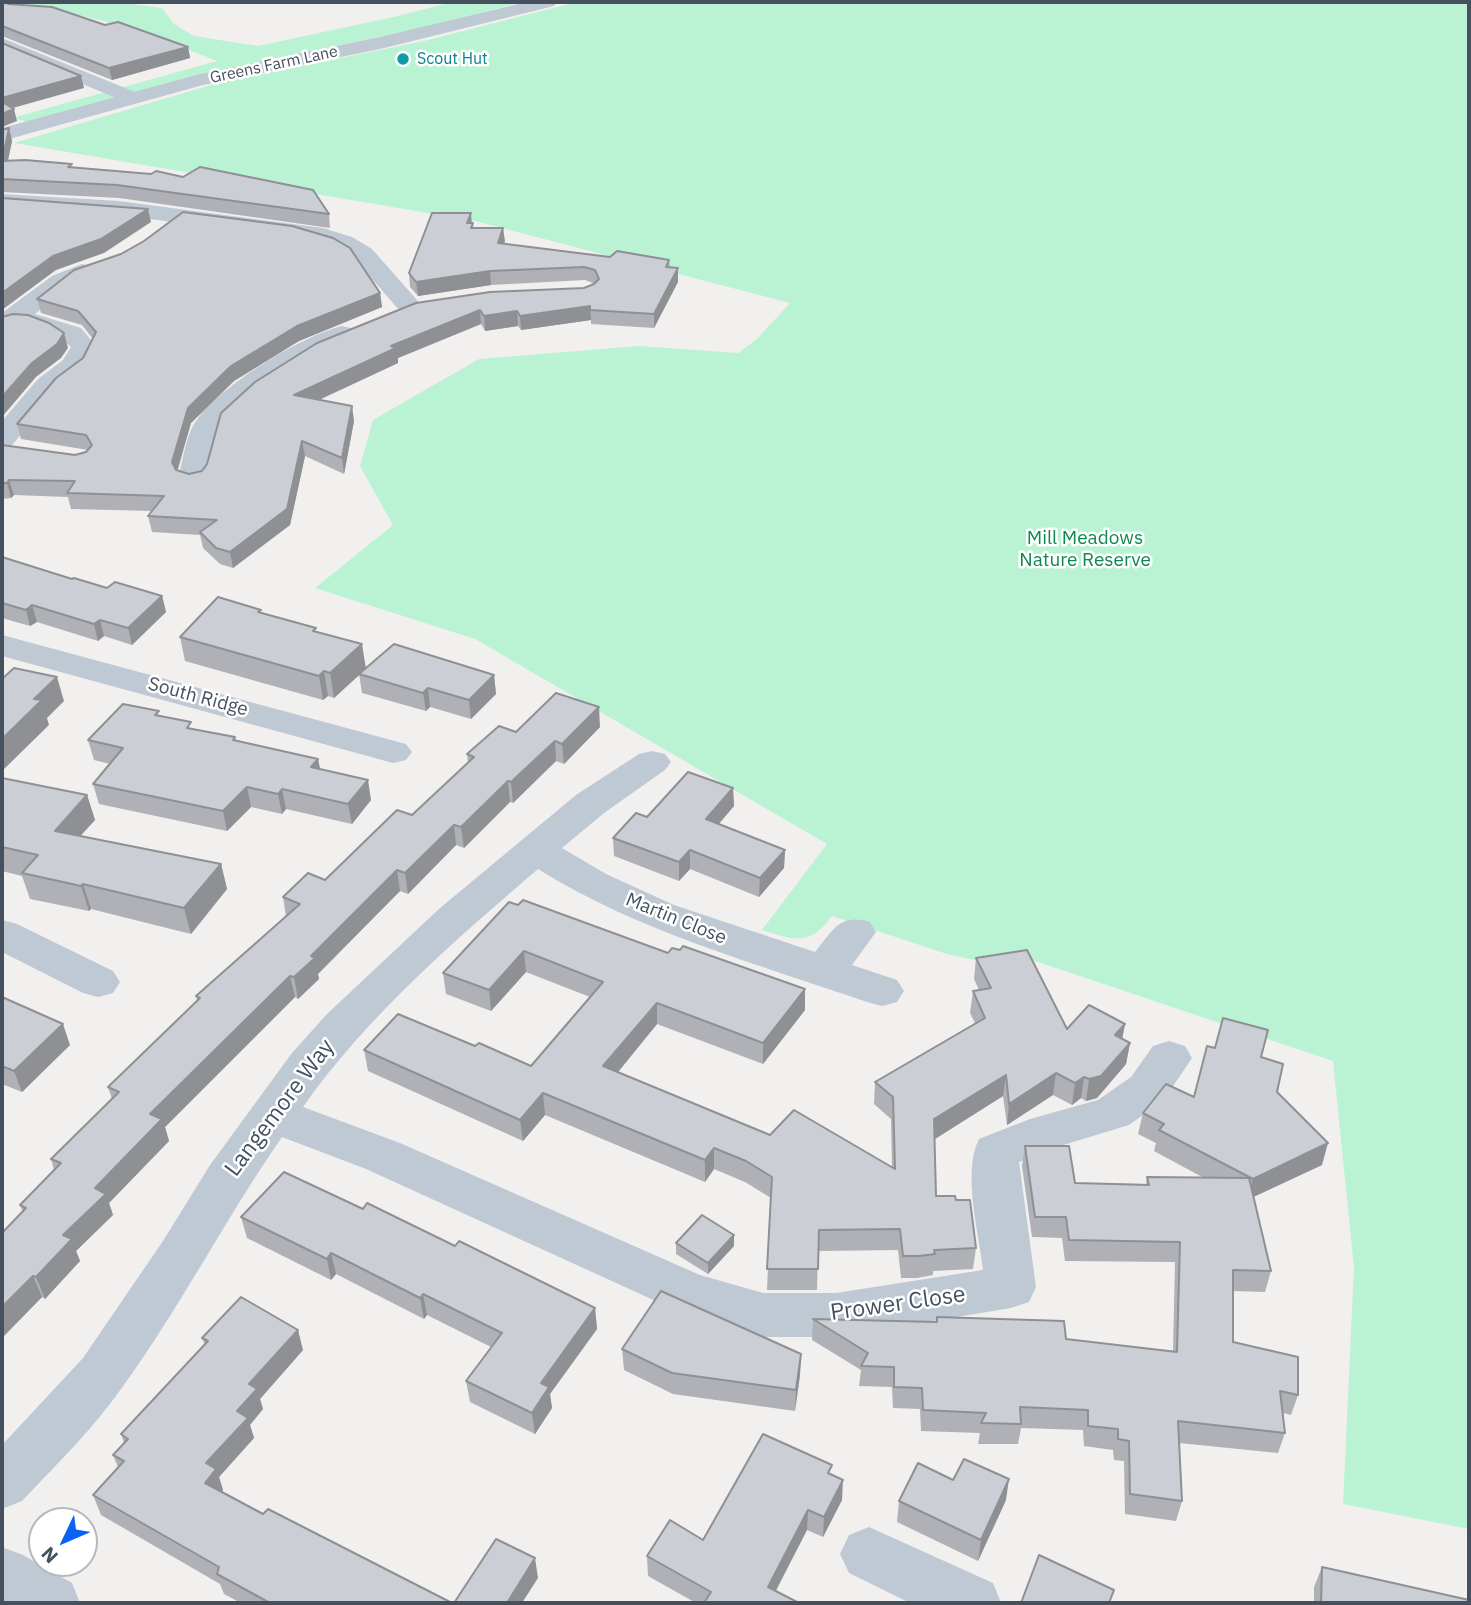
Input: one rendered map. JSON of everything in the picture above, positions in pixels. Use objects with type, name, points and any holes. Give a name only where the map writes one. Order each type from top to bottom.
[{"type":"street","name":"Greens Farm Lane","points":[[2,135],[200,80],[441,29],[548,2]]},
{"type":"street","points":[[2,44],[133,98]]},
{"type":"street","points":[[2,201],[119,208],[315,233],[344,242],[363,254],[423,306],[386,317]]},
{"type":"street","points":[[147,240],[180,216]]},
{"type":"street","points":[[8,320],[67,277],[102,264]]},
{"type":"street","points":[[8,320],[66,330],[79,337],[84,347],[82,356],[74,365],[48,385],[10,446]]},
{"type":"street","points":[[193,478],[208,424],[246,389],[284,363],[360,327]]},
{"type":"street","name":"South Ridge","points":[[6,650],[393,751]]},
{"type":"street","name":"Langemore Way","points":[[2,1483],[102,1374],[181,1256],[227,1178],[308,1065],[343,1026],[455,918],[590,804],[652,762]]},
{"type":"street","name":"Martin Close","points":[[536,850],[592,884],[659,915],[882,991]]},
{"type":"street","points":[[823,971],[855,932]]},
{"type":"street","points":[[2,934],[98,982]]},
{"type":"street","name":"Prower Close","points":[[274,1115],[383,1156],[690,1293],[763,1315],[836,1315],[1011,1287],[996,1173],[996,1152],[1047,1132],[1113,1113],[1147,1089],[1169,1058]]},
{"type":"street","points":[[869,1554],[939,1596]]},
{"type":"street","points":[[2,1576],[51,1603]]},
{"type":"green space","points":[[2,2],[116,2],[162,8],[174,24],[194,36],[258,46],[452,2],[523,2],[418,29],[234,67],[29,122],[12,118],[217,61],[104,21]]},
{"type":"green space","name":"Mill Meadows Nature Reserve","points":[[577,2],[1469,2],[1469,1529],[1343,1504],[1354,1268],[1333,1061],[1017,955],[997,965],[947,954],[832,916],[816,933],[808,937],[793,938],[762,930],[827,844],[475,639],[315,588],[393,525],[360,466],[373,420],[479,359],[639,346],[738,353],[757,339],[790,303],[475,221],[14,143],[218,83],[424,41]]},
{"type":"building","points":[[2,2],[52,7],[105,25],[118,22],[188,47],[109,68],[2,26]]},
{"type":"building","points":[[2,43],[81,76],[2,98]]},
{"type":"building","points":[[2,102],[14,109],[2,114]]},
{"type":"building","points":[[9,128],[2,161],[2,130]]},
{"type":"building","points":[[2,161],[72,164],[68,167],[151,174],[156,171],[183,177],[200,167],[313,190],[329,214],[117,185],[2,179]]},
{"type":"building","points":[[2,198],[148,209],[101,239],[53,256],[2,293]]},
{"type":"building","points":[[183,212],[292,226],[333,238],[350,248],[380,293],[297,326],[231,366],[188,408],[172,462],[176,470],[189,474],[202,471],[207,464],[221,413],[255,382],[317,343],[416,303],[490,292],[584,288],[599,279],[595,270],[584,267],[490,271],[416,282],[409,273],[432,213],[471,213],[467,223],[473,223],[471,228],[503,228],[498,243],[610,257],[617,251],[669,260],[666,267],[678,268],[654,314],[590,310],[590,306],[520,316],[517,311],[484,316],[480,310],[391,346],[396,348],[294,395],[352,406],[342,458],[302,441],[287,509],[230,552],[216,548],[200,532],[217,520],[148,516],[164,496],[67,493],[75,481],[9,480],[2,483],[2,445],[75,455],[86,452],[92,445],[86,435],[17,424],[56,378],[83,358],[96,332],[78,311],[37,299],[74,270],[121,254],[144,241]]},
{"type":"building","points":[[13,314],[28,315],[49,323],[64,333],[57,344],[32,363],[2,397],[2,317]]},
{"type":"building","points":[[2,557],[107,588],[115,582],[162,596],[128,628],[100,620],[94,624],[32,605],[26,610],[2,603]]},
{"type":"building","points":[[218,597],[261,610],[258,612],[316,628],[313,631],[362,644],[330,673],[324,671],[319,676],[180,637]]},
{"type":"building","points":[[394,644],[494,675],[469,700],[428,688],[423,693],[359,674]]},
{"type":"building","points":[[14,668],[57,677],[34,699],[42,700],[2,739],[2,679]]},
{"type":"building","points":[[556,693],[599,707],[562,744],[555,741],[511,782],[508,781],[461,827],[454,825],[405,873],[397,870],[311,956],[315,958],[294,977],[290,976],[150,1114],[162,1119],[95,1188],[106,1194],[63,1235],[72,1239],[36,1277],[33,1276],[2,1307],[2,1233],[26,1208],[20,1205],[61,1163],[51,1159],[119,1092],[108,1087],[200,998],[196,996],[300,904],[283,897],[308,873],[325,880],[397,810],[412,815],[474,757],[467,754],[499,726],[516,732]]},
{"type":"building","points":[[123,704],[159,711],[155,715],[191,722],[187,728],[235,737],[233,740],[318,759],[311,767],[368,780],[348,804],[282,789],[278,794],[247,787],[223,811],[93,784],[123,748],[88,740]]},
{"type":"building","points":[[688,772],[733,788],[706,819],[785,850],[760,878],[690,850],[679,862],[613,838],[636,813],[647,817]]},
{"type":"building","points":[[2,778],[87,795],[55,831],[221,864],[184,908],[83,884],[81,886],[22,873],[38,855],[2,847]]},
{"type":"building","points":[[523,900],[668,953],[672,948],[680,950],[683,946],[805,989],[763,1043],[657,1003],[603,1066],[770,1135],[794,1110],[895,1169],[893,1097],[875,1082],[985,1018],[973,991],[991,988],[976,958],[1027,950],[1067,1029],[1089,1005],[1125,1024],[1115,1035],[1130,1043],[1101,1076],[1089,1079],[1084,1077],[1075,1083],[1056,1073],[1009,1104],[1006,1075],[934,1119],[936,1196],[955,1196],[956,1200],[970,1200],[976,1248],[934,1250],[935,1254],[903,1256],[900,1229],[819,1230],[818,1269],[767,1269],[772,1177],[746,1161],[714,1148],[705,1160],[543,1093],[520,1120],[364,1050],[398,1014],[475,1046],[479,1043],[531,1066],[603,982],[524,951],[489,990],[443,973],[509,902],[518,905]]},
{"type":"building","points":[[2,997],[63,1024],[14,1071],[2,1066]]},
{"type":"building","points":[[1223,1018],[1268,1030],[1261,1057],[1283,1064],[1277,1092],[1328,1143],[1253,1179],[1159,1130],[1164,1124],[1143,1113],[1166,1084],[1194,1097],[1207,1046],[1215,1048]]},
{"type":"building","points":[[1025,1146],[1069,1146],[1075,1183],[1149,1185],[1147,1177],[1249,1178],[1271,1271],[1233,1270],[1233,1342],[1298,1357],[1298,1395],[1280,1391],[1285,1433],[1178,1421],[1182,1501],[1130,1494],[1129,1441],[1118,1439],[1118,1429],[1088,1426],[1088,1410],[1020,1407],[1021,1424],[981,1423],[986,1413],[923,1410],[922,1388],[894,1387],[894,1367],[861,1366],[868,1353],[813,1319],[937,1322],[937,1317],[1064,1321],[1066,1339],[1177,1352],[1180,1242],[1069,1240],[1066,1217],[1035,1217]]},
{"type":"building","points":[[284,1172],[363,1209],[367,1203],[455,1246],[459,1241],[595,1308],[541,1383],[549,1387],[532,1413],[466,1381],[502,1333],[423,1294],[420,1298],[331,1253],[327,1259],[241,1217]]},
{"type":"building","points":[[702,1215],[734,1235],[708,1263],[676,1243]]},
{"type":"building","points":[[661,1291],[801,1354],[796,1390],[672,1373],[622,1349]]},
{"type":"building","points":[[241,1297],[298,1330],[249,1384],[257,1389],[237,1411],[248,1418],[206,1463],[216,1469],[205,1483],[263,1514],[268,1509],[452,1603],[270,1603],[217,1574],[219,1567],[93,1495],[124,1461],[113,1455],[128,1439],[121,1434],[208,1341],[202,1338]]},
{"type":"building","points":[[763,1434],[832,1465],[828,1473],[843,1480],[824,1517],[808,1510],[768,1587],[799,1603],[704,1603],[711,1592],[647,1556],[670,1520],[703,1540]]},
{"type":"building","points":[[964,1459],[1009,1479],[981,1540],[899,1501],[918,1463],[953,1480]]},
{"type":"building","points":[[496,1539],[535,1558],[507,1603],[454,1603]]},
{"type":"building","points":[[1039,1555],[1114,1590],[1109,1603],[1021,1603]]},
{"type":"building","points":[[1322,1567],[1469,1600],[1469,1603],[1321,1603]]},
{"type":"place","name":"Scout Hut","points":[[403,59]]}]
